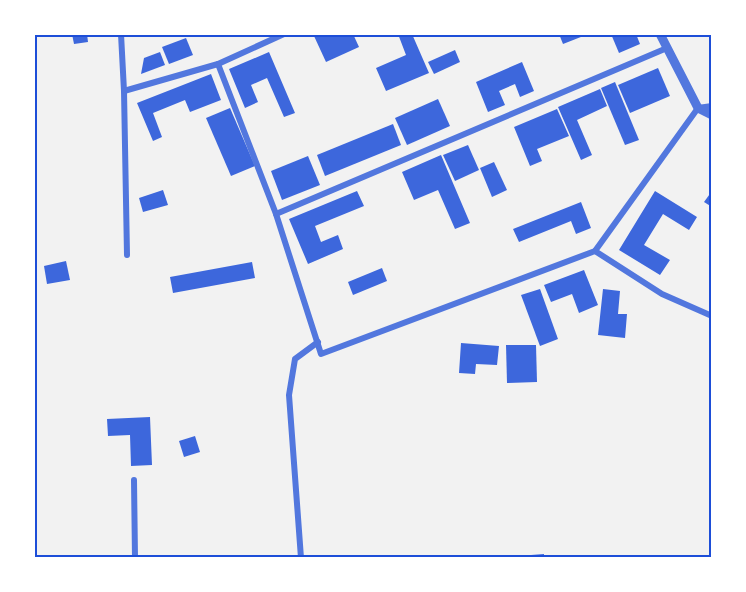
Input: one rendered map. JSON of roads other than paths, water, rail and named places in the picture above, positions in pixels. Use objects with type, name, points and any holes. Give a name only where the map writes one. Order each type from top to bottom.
[{"type":"street","points":[[121,34],[127,255]]},
{"type":"street","points":[[124,91],[218,64],[284,34]]},
{"type":"street","points":[[660,34],[698,108],[711,114]]},
{"type":"street","points":[[276,214],[667,48]]},
{"type":"street","points":[[218,64],[276,214],[321,354],[595,251],[698,108],[711,106]]},
{"type":"street","points":[[595,251],[662,294],[711,316]]},
{"type":"street","points":[[301,558],[289,395],[295,359],[318,342]]},
{"type":"street","points":[[134,480],[135,558]]}]
